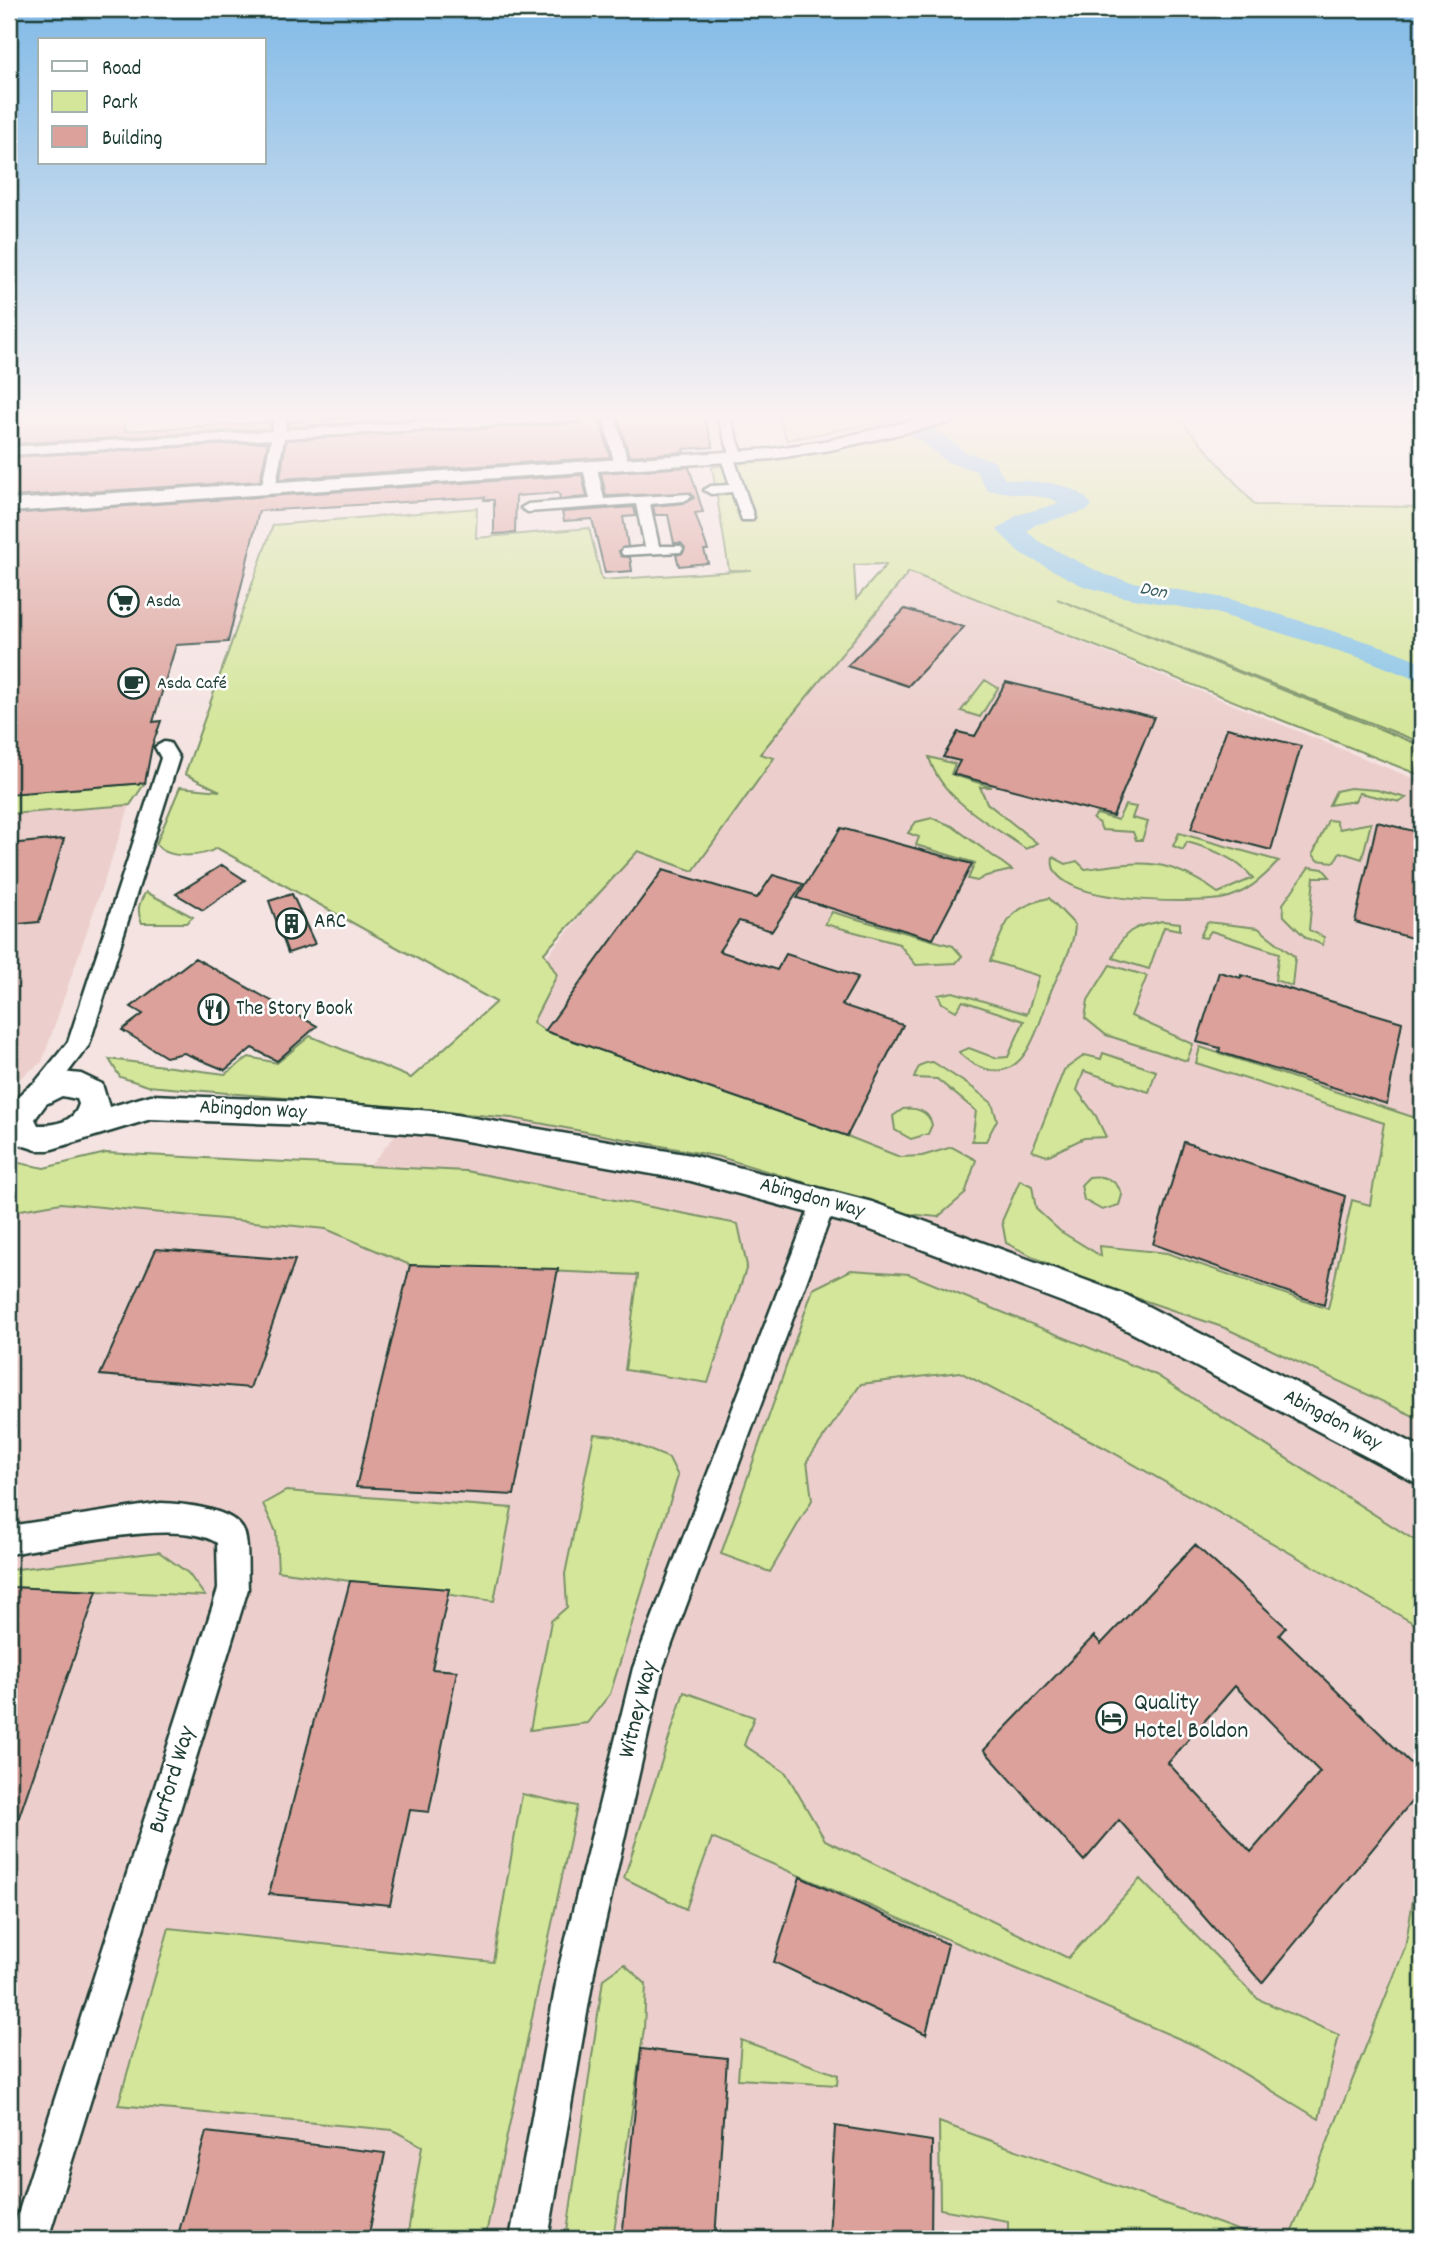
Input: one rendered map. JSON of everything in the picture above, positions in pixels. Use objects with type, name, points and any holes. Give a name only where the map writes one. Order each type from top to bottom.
[{"type":"street","points":[[647,521],[653,550]]},
{"type":"street","points":[[628,552],[676,549]]},
{"type":"street","points":[[29,1097],[78,1045],[170,758],[164,747]]},
{"type":"street","points":[[72,1132],[90,1117],[94,1108],[78,1045]]},
{"type":"street","name":"Abingdon Way","points":[[151,1108],[42,1139],[18,1132],[19,1119],[29,1097],[62,1084],[72,1084],[151,1108],[307,1113],[432,1123],[691,1168],[824,1202],[967,1249],[1114,1306],[1422,1468]]},
{"type":"street","name":"Witney Way","points":[[528,2239],[577,1967],[648,1668],[824,1202]]},
{"type":"street","name":"Burford Way","points":[[9,1539],[161,1517],[189,1518],[216,1526],[231,1535],[233,1589],[29,2239]]},
{"type":"shaded area","points":[[909,572],[1422,782],[1422,1846],[1405,1948],[1289,2239],[9,2239],[9,1212],[61,1203],[334,1208],[634,853]]},
{"type":"shaded area","points":[[130,805],[42,1062],[9,1086],[9,814]]},
{"type":"green space","points":[[322,521],[477,521],[476,538],[589,528],[602,580],[751,570],[729,570],[721,521],[1422,521],[1422,743],[1057,599],[1422,746],[1422,776],[909,572],[760,754],[774,758],[693,871],[638,851],[544,953],[557,975],[533,1022],[545,1031],[900,1157],[922,1156],[952,1147],[976,1160],[965,1194],[938,1217],[908,1214],[720,1157],[512,1118],[148,1086],[120,1077],[109,1059],[225,1074],[249,1057],[277,1063],[310,1036],[411,1078],[496,1002],[217,848],[194,855],[176,855],[168,853],[156,844],[180,787],[220,791],[185,774],[273,525]],"holes":[[[886,564],[886,565],[856,599],[854,565]]]},
{"type":"green space","points":[[985,680],[998,688],[980,717],[961,711]]},
{"type":"green space","points":[[929,757],[955,764],[951,774],[992,787],[980,787],[987,803],[1037,843],[1026,849],[969,810],[944,786]]},
{"type":"green space","points":[[145,783],[130,805],[9,814],[9,794]]},
{"type":"green space","points":[[1350,788],[1377,790],[1406,798],[1400,802],[1359,793],[1355,801],[1329,805],[1336,791]]},
{"type":"green space","points":[[1125,805],[1136,807],[1132,818],[1148,822],[1142,840],[1136,840],[1133,832],[1102,830],[1099,823],[1093,819],[1097,814],[1118,820]]},
{"type":"green space","points":[[932,818],[952,826],[1012,870],[977,881],[968,879],[975,863],[916,845],[919,837],[908,833],[916,822]]},
{"type":"green space","points":[[1328,820],[1336,821],[1339,829],[1371,823],[1362,859],[1340,852],[1334,862],[1317,860],[1313,854]]},
{"type":"green space","points":[[1179,833],[1279,861],[1246,890],[1230,897],[1205,900],[1153,900],[1094,893],[1071,885],[1056,873],[1053,857],[1066,864],[1077,861],[1085,869],[1123,864],[1169,867],[1200,881],[1218,893],[1253,878],[1239,865],[1214,851],[1187,842],[1183,850],[1173,846]]},
{"type":"green space","points":[[1309,867],[1323,869],[1330,877],[1314,877],[1309,930],[1324,937],[1323,945],[1306,938],[1284,916],[1283,904]]},
{"type":"green space","points":[[146,892],[193,917],[186,923],[142,923],[139,907]]},
{"type":"green space","points":[[1049,898],[1075,925],[1069,950],[1037,1031],[1022,1057],[1012,1066],[1000,1071],[978,1066],[959,1052],[969,1048],[995,1058],[1008,1057],[1024,1021],[963,1001],[956,1011],[942,1003],[938,995],[953,992],[1027,1014],[1039,976],[990,961],[1009,919],[1024,907]]},
{"type":"green space","points":[[832,912],[953,946],[962,956],[956,963],[916,965],[899,944],[825,924]]},
{"type":"green space","points":[[1162,921],[1180,923],[1180,930],[1164,927],[1149,969],[1113,958],[1121,941],[1131,931]]},
{"type":"green space","points":[[1207,922],[1258,928],[1295,957],[1292,986],[1275,980],[1279,953],[1211,931],[1206,938],[1200,937]]},
{"type":"green space","points":[[1110,965],[1147,976],[1131,1016],[1193,1044],[1187,1061],[1106,1035],[1085,1018],[1088,1000]]},
{"type":"green space","points":[[1200,1047],[1422,1120],[1422,1420],[1225,1328],[1072,1276],[1006,1243],[1002,1221],[1020,1180],[1032,1186],[1036,1209],[1060,1231],[1101,1256],[1100,1246],[1167,1253],[1328,1309],[1352,1200],[1370,1205],[1384,1123],[1196,1063]]},
{"type":"green space","points":[[1103,1053],[1156,1071],[1149,1092],[1084,1071],[1077,1090],[1096,1116],[1106,1137],[1084,1138],[1047,1156],[1032,1151],[1064,1070],[1085,1055],[1101,1059]]},
{"type":"green space","points":[[933,1062],[992,1103],[997,1120],[986,1141],[972,1141],[976,1111],[937,1079],[914,1078],[920,1066]]},
{"type":"green space","points":[[903,1109],[917,1109],[928,1116],[932,1125],[928,1134],[911,1139],[895,1130],[893,1116]]},
{"type":"green space","points":[[106,1153],[466,1171],[738,1224],[747,1266],[708,1383],[625,1370],[638,1275],[410,1265],[326,1229],[61,1203],[9,1212],[9,1161],[44,1168]]},
{"type":"green space","points":[[1089,1177],[1105,1178],[1114,1182],[1122,1195],[1119,1205],[1102,1210],[1084,1200],[1081,1185]]},
{"type":"green space","points":[[851,1270],[909,1274],[1156,1375],[1422,1545],[1422,1628],[1103,1447],[960,1372],[861,1384],[807,1461],[812,1500],[770,1572],[721,1554],[813,1289]]},
{"type":"green space","points":[[594,1434],[615,1436],[669,1458],[678,1476],[610,1694],[587,1723],[530,1730],[551,1621],[567,1607],[565,1574]]},
{"type":"green space","points":[[286,1491],[512,1508],[494,1601],[278,1571],[276,1532],[263,1504]]},
{"type":"green space","points":[[159,1552],[188,1573],[205,1596],[9,1587],[9,1570]]},
{"type":"green space","points":[[684,1692],[754,1717],[744,1745],[786,1773],[825,1840],[1068,1958],[1140,1879],[1258,1999],[1339,2035],[1319,2119],[1203,2049],[712,1838],[686,1909],[624,1878]]},
{"type":"green space","points":[[522,1794],[577,1806],[485,2239],[407,2239],[422,2146],[393,2130],[118,2105],[169,1928],[493,1962]]},
{"type":"green space","points":[[1422,1846],[1422,2239],[1289,2239],[1405,1948]]},
{"type":"green space","points":[[624,1964],[646,1984],[644,2029],[613,2239],[566,2239],[603,1979]]},
{"type":"green space","points":[[741,2040],[838,2075],[837,2085],[738,2079]]},
{"type":"green space","points":[[939,2122],[1251,2235],[1251,2239],[1008,2239],[1008,2221],[940,2209]]},
{"type":"building","name":"Asda","points":[[9,521],[257,521],[228,642],[176,645],[153,722],[161,721],[152,746],[145,783],[9,794]]},
{"type":"building","name":"Asda","points":[[494,521],[515,521],[515,533],[494,534]]},
{"type":"building","points":[[592,521],[624,521],[628,546],[619,551],[621,556],[630,557],[632,571],[605,573]]},
{"type":"building","points":[[669,521],[698,521],[708,550],[704,550],[708,563],[679,566],[676,555],[683,553],[685,548],[681,543],[674,543]]},
{"type":"building","points":[[905,609],[964,627],[908,686],[847,666]]},
{"type":"building","points":[[1006,682],[1154,717],[1113,816],[953,774],[960,761],[943,757],[958,732],[975,736]]},
{"type":"building","points":[[1227,728],[1301,746],[1271,850],[1191,829]]},
{"type":"building","points":[[1377,822],[1422,833],[1422,941],[1355,922]]},
{"type":"building","points":[[841,828],[972,864],[933,939],[797,898]]},
{"type":"building","points":[[64,839],[39,922],[9,925],[9,844]]},
{"type":"building","points":[[222,865],[245,880],[203,910],[176,894]]},
{"type":"building","points":[[663,870],[757,898],[773,875],[803,884],[772,931],[739,921],[719,951],[777,970],[786,954],[858,977],[842,1005],[903,1025],[847,1136],[545,1031]]},
{"type":"building","name":"ARC","points":[[292,894],[315,944],[288,953],[269,901]]},
{"type":"building","name":"The Story Book","points":[[195,958],[317,1026],[277,1061],[252,1048],[225,1070],[184,1053],[166,1057],[122,1030],[143,1014],[131,1007]]},
{"type":"building","points":[[1219,972],[1241,978],[1241,975],[1402,1022],[1387,1104],[1219,1052],[1220,1048],[1197,1042]]},
{"type":"building","points":[[1184,1142],[1345,1196],[1324,1305],[1153,1244]]},
{"type":"building","points":[[156,1249],[295,1260],[250,1388],[100,1375]]},
{"type":"building","points":[[410,1265],[558,1269],[514,1495],[356,1487]]},
{"type":"building","points":[[1195,1545],[1286,1627],[1279,1635],[1422,1774],[1422,1789],[1262,1983],[1119,1820],[1084,1861],[984,1750],[1094,1636],[1101,1644]],"holes":[[[1235,1686],[1320,1772],[1251,1852],[1168,1763]]]},
{"type":"building","points":[[350,1581],[449,1589],[432,1669],[457,1671],[429,1812],[410,1810],[390,1905],[269,1894]]},
{"type":"building","points":[[9,1587],[97,1591],[12,1837],[9,1837]]},
{"type":"building","points":[[800,1877],[948,1944],[926,2034],[774,1962]]},
{"type":"building","points":[[641,2049],[727,2058],[715,2239],[622,2239]]},
{"type":"building","points":[[835,2126],[932,2141],[931,2239],[829,2239]]},
{"type":"building","points":[[206,2132],[385,2153],[368,2239],[177,2239]]},
{"type":"waterway","name":"Don","points":[[1025,521],[1010,530],[1029,547],[1093,580],[1123,589],[1220,605],[1374,653],[1422,673]]},
{"type":"place","name":"Asda","points":[[123,602]]},
{"type":"place","name":"Asda Café","points":[[134,684]]},
{"type":"place","name":"ARC","points":[[291,923]]},
{"type":"place","name":"The Story Book","points":[[213,1010]]},
{"type":"place","name":"Quality Hotel Boldon","points":[[1111,1718]]}]
